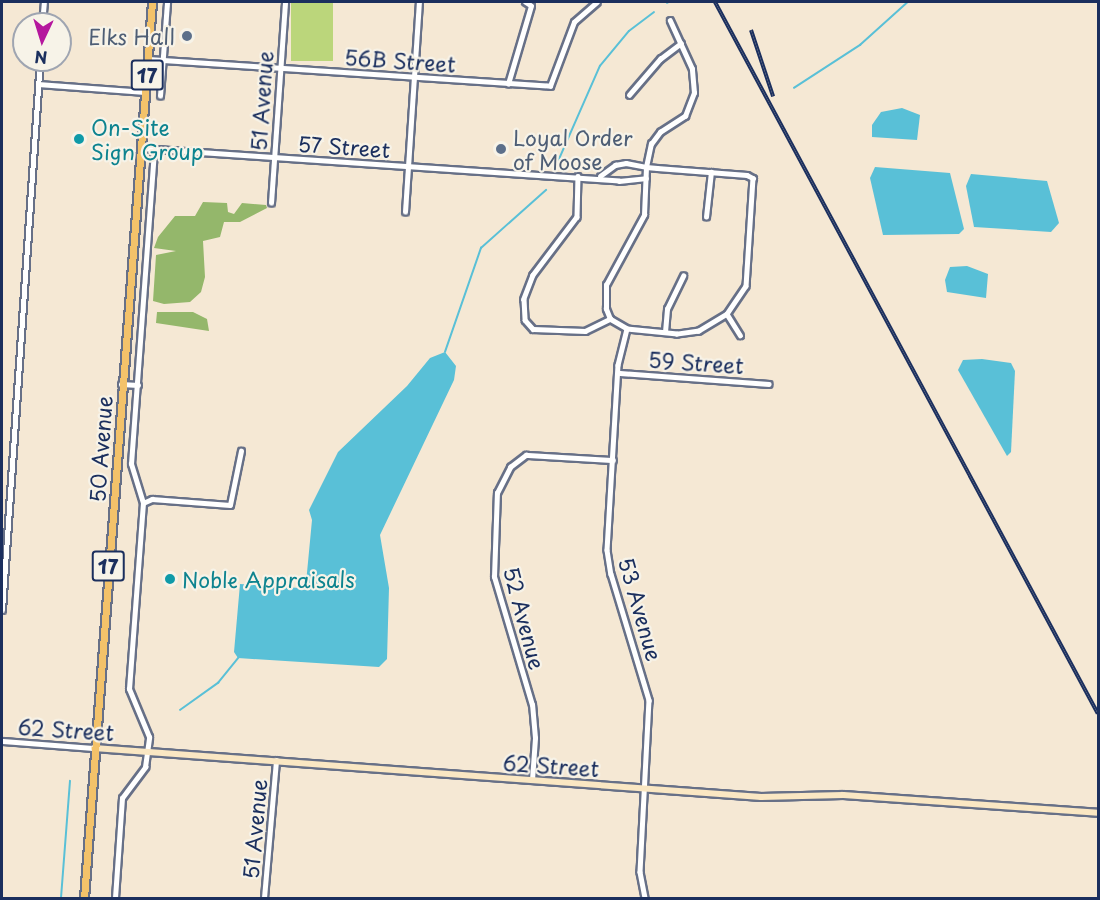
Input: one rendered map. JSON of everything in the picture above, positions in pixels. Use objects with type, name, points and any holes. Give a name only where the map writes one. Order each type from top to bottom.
[{"type":"main road","name":"50 Avenue","points":[[84,898],[152,2]]},
{"type":"main road","name":"62 Street","points":[[94,748],[760,797],[843,795],[1098,813]]},
{"type":"street","points":[[160,96],[167,2]]},
{"type":"street","name":"51 Avenue","points":[[271,203],[285,2]]},
{"type":"street","points":[[405,212],[419,2]]},
{"type":"street","points":[[508,84],[531,6],[525,2]]},
{"type":"street","name":"56B Street","points":[[148,59],[550,86],[574,22],[597,2]]},
{"type":"street","points":[[600,176],[615,165],[646,167],[747,175],[754,184],[746,286],[727,314],[699,331],[665,332],[627,328],[610,319],[604,297],[606,285],[644,215],[646,167],[655,138],[681,120],[692,105],[695,81],[670,21]]},
{"type":"street","points":[[629,95],[660,59],[681,44]]},
{"type":"street","points":[[2,610],[39,72]]},
{"type":"street","points":[[38,84],[146,92]]},
{"type":"street","name":"57 Street","points":[[141,148],[408,167],[600,176]]},
{"type":"street","points":[[115,898],[122,798],[143,771],[149,737],[129,689],[142,503],[131,464],[154,149]]},
{"type":"street","points":[[706,217],[711,172]]},
{"type":"street","points":[[578,176],[577,217],[533,274],[524,299],[525,320],[533,329],[585,331],[610,319]]},
{"type":"street","points":[[600,176],[619,181],[646,178]]},
{"type":"street","points":[[665,332],[667,309],[683,276]]},
{"type":"street","points":[[727,314],[740,335]]},
{"type":"street","name":"53 Avenue","points":[[627,328],[619,351],[620,373],[608,565],[649,700],[640,872],[645,898]]},
{"type":"street","name":"59 Street","points":[[620,373],[769,384]]},
{"type":"street","points":[[122,384],[138,385]]},
{"type":"street","points":[[142,503],[152,499],[230,505],[242,451]]},
{"type":"street","name":"52 Avenue","points":[[532,780],[535,738],[532,705],[496,589],[492,561],[497,493],[510,467],[526,455],[613,460]]},
{"type":"street","name":"62 Street","points":[[2,741],[94,748]]},
{"type":"street","name":"51 Avenue","points":[[264,898],[276,761]]},
{"type":"green space","points":[[291,2],[333,2],[333,61],[291,61]]},
{"type":"green space","points":[[203,202],[227,203],[228,212],[234,214],[242,203],[266,205],[267,208],[240,222],[224,222],[220,237],[203,241],[205,277],[201,292],[190,302],[164,304],[153,301],[156,255],[176,251],[154,248],[158,237],[175,216],[195,216]]},
{"type":"green space","points":[[157,312],[193,312],[207,319],[209,331],[156,323]]},
{"type":"water","points":[[902,108],[920,115],[917,140],[872,137],[872,125],[881,112]]},
{"type":"water","points":[[875,167],[950,173],[964,229],[959,234],[883,235],[870,178]]},
{"type":"water","points":[[971,174],[1047,181],[1059,223],[1051,232],[974,227],[966,186]]},
{"type":"water","points":[[967,266],[988,274],[986,298],[947,292],[945,280],[950,267]]},
{"type":"water","points":[[445,352],[456,366],[454,380],[380,535],[389,588],[387,659],[379,667],[238,658],[234,652],[240,584],[300,588],[306,583],[312,520],[309,510],[338,452],[407,386],[430,358]]},
{"type":"water","points":[[982,359],[1011,363],[1015,371],[1011,452],[1007,456],[958,370],[963,360]]},
{"type":"waterway","points":[[794,88],[860,45],[908,2]]},
{"type":"waterway","points":[[556,166],[600,66],[629,31],[654,12]]},
{"type":"waterway","points":[[445,352],[481,248],[546,190]]},
{"type":"waterway","points":[[180,710],[218,683],[238,658]]},
{"type":"waterway","points":[[61,898],[70,781]]},
{"type":"railway","points":[[715,2],[1098,714]]},
{"type":"railway","points":[[751,30],[773,96]]},
{"type":"place","name":"Elks Hall","points":[[187,36]]},
{"type":"place","name":"On-Site Sign Group","points":[[79,139]]},
{"type":"place","name":"Loyal Order of Moose","points":[[501,149]]},
{"type":"place","name":"Noble Appraisals","points":[[170,579]]}]
